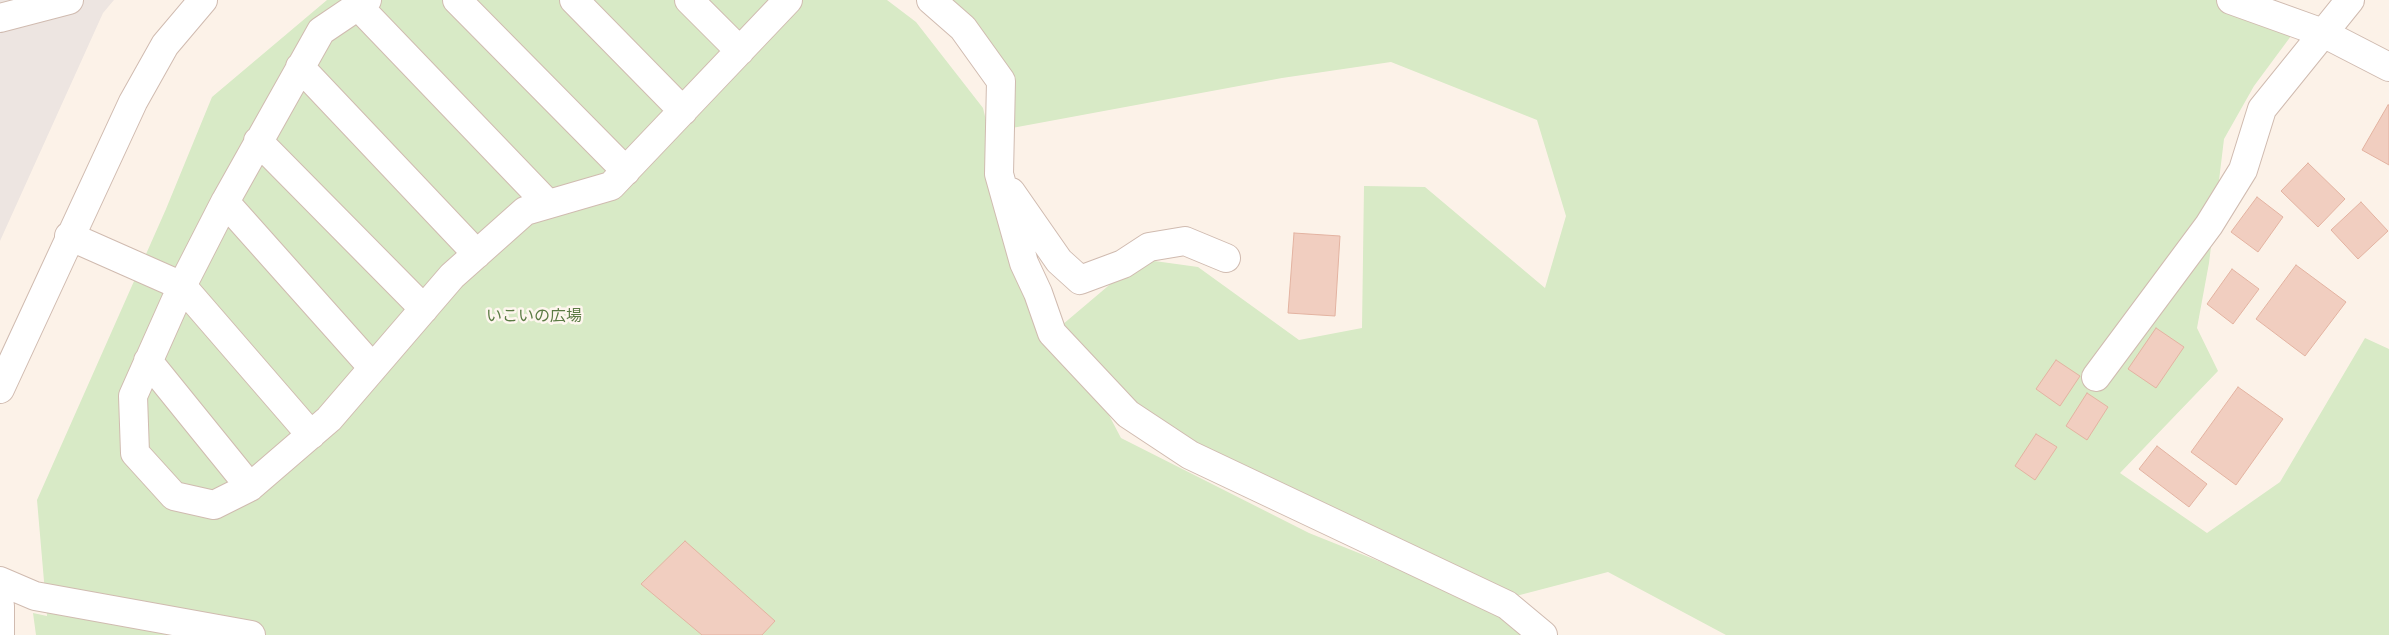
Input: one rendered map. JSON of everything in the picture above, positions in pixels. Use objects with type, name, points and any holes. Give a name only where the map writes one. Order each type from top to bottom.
[{"type":"street","points":[[0,18],[69,0]]},
{"type":"street","points":[[457,0],[626,170]]},
{"type":"street","points":[[574,0],[683,111]]},
{"type":"street","points":[[689,0],[740,51]]},
{"type":"street","points":[[548,204],[362,3],[321,31],[258,141],[182,286],[133,396],[135,453],[174,496],[214,506],[250,487],[329,419],[452,276],[525,211],[611,186],[788,0]]},
{"type":"street","points":[[931,0],[963,28],[1001,81],[999,174],[1024,263],[1052,333],[1128,414],[1190,455],[1507,605],[1543,635]]},
{"type":"street","points":[[2231,0],[2323,33],[2389,67]]},
{"type":"street","points":[[2096,377],[2209,225],[2243,170],[2262,109],[2350,0]]},
{"type":"street","points":[[0,389],[69,236],[133,102],[164,45],[199,1]]},
{"type":"street","points":[[300,67],[477,254]]},
{"type":"street","points":[[258,141],[424,309]]},
{"type":"street","points":[[999,174],[1059,261],[1080,280],[1123,264],[1149,247],[1185,241],[1226,258]]},
{"type":"street","points":[[225,202],[373,368]]},
{"type":"street","points":[[69,236],[182,286],[311,434]]},
{"type":"street","points":[[148,361],[250,487]]},
{"type":"street","points":[[0,581],[35,596],[251,635]]},
{"type":"street","points":[[0,606],[0,635]]},
{"type":"shaded area","points":[[0,0],[114,0],[103,13],[0,241]]},
{"type":"green space","name":"いこいの広場","points":[[327,0],[887,0],[916,22],[983,108],[999,174],[1062,325],[1140,259],[1198,267],[1299,340],[1362,328],[1364,186],[1425,187],[1545,288],[1566,216],[1537,120],[1391,62],[1282,78],[1012,128],[963,28],[928,0],[2275,0],[2291,36],[2254,86],[2224,139],[2209,263],[2197,328],[2218,371],[2120,473],[2207,533],[2280,482],[2365,338],[2389,349],[2389,635],[1726,635],[1608,572],[1516,596],[1190,455],[1082,364],[1121,438],[1309,533],[1503,611],[1526,635],[36,635],[33,613],[47,616],[37,500],[166,209],[212,97]]},
{"type":"building","points":[[2389,105],[2389,165],[2362,150]]},
{"type":"building","points":[[2308,163],[2345,199],[2318,227],[2281,191]]},
{"type":"building","points":[[2257,197],[2283,217],[2258,252],[2231,232]]},
{"type":"building","points":[[2361,202],[2388,231],[2358,259],[2331,230]]},
{"type":"building","points":[[1294,233],[1340,236],[1335,316],[1288,313]]},
{"type":"building","points":[[2296,265],[2346,302],[2305,356],[2256,319]]},
{"type":"building","points":[[2232,269],[2259,289],[2233,324],[2207,304]]},
{"type":"building","points":[[2156,328],[2184,347],[2156,388],[2128,369]]},
{"type":"building","points":[[2056,360],[2080,376],[2060,406],[2036,389]]},
{"type":"building","points":[[2238,387],[2283,419],[2236,485],[2191,452]]},
{"type":"building","points":[[2087,393],[2108,407],[2087,440],[2066,426]]},
{"type":"building","points":[[2036,434],[2057,447],[2035,480],[2015,466]]},
{"type":"building","points":[[2157,446],[2207,484],[2189,507],[2139,469]]},
{"type":"building","points":[[685,541],[775,621],[762,635],[702,635],[641,584]]}]
